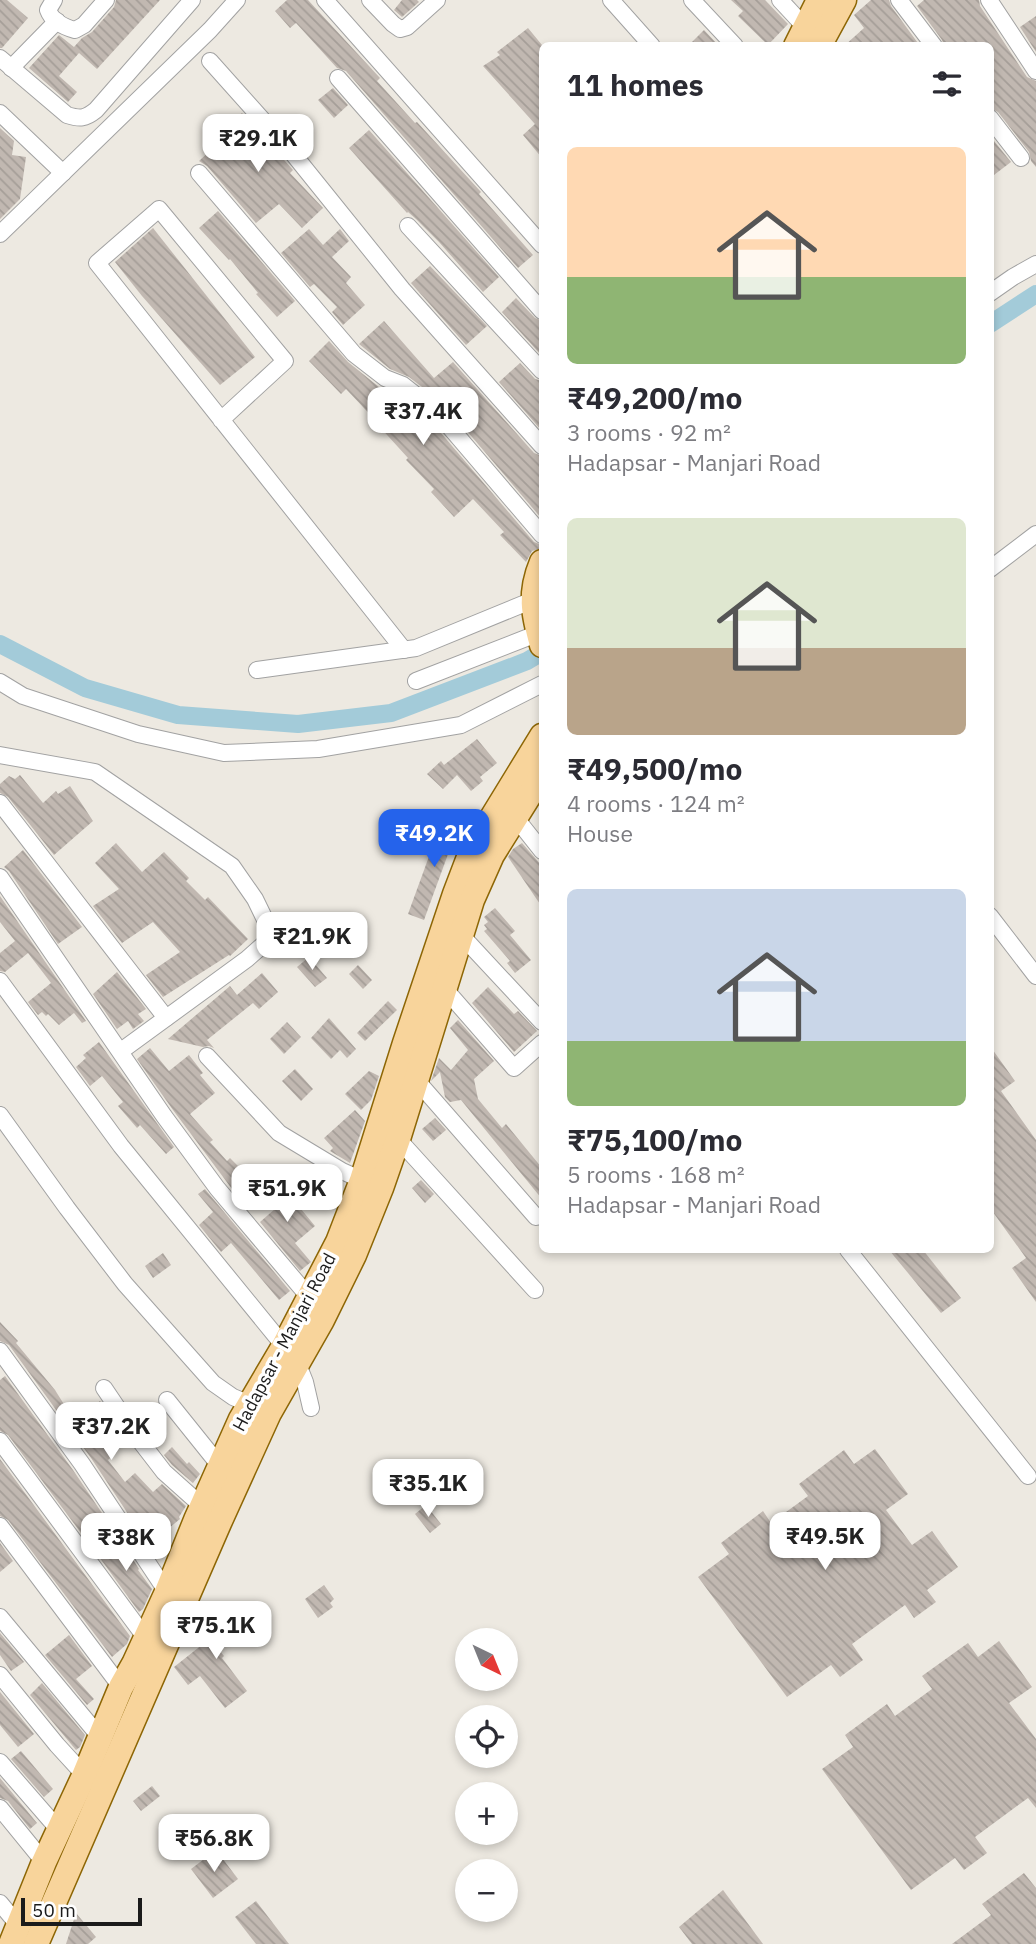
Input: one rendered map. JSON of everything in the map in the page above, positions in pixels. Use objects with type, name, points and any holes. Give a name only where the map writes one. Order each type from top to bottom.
[{"type":"main road","points":[[811,38],[819,0]]},
{"type":"main road","points":[[811,38],[844,0]]},
{"type":"main road","points":[[539,572],[533,592],[539,629]]},
{"type":"main road","name":"Hadapsar - Manjari Road","points":[[408,1071],[445,989],[472,900],[527,764],[539,742]]},
{"type":"main road","name":"Hadapsar - Manjari Road","points":[[291,1354],[322,1320],[354,1255],[381,1188],[388,1133],[408,1071],[455,894],[471,852],[539,778]]},
{"type":"main road","name":"Hadapsar - Manjari Road","points":[[144,1670],[145,1637],[220,1466],[260,1408],[291,1354],[309,1297],[338,1242],[362,1180],[388,1133]]},
{"type":"main road","name":"Hadapsar - Manjari Road","points":[[36,1944],[93,1784],[144,1670],[219,1523],[260,1408]]},
{"type":"main road","name":"Hadapsar - Manjari Road","points":[[15,1935],[59,1830],[93,1784],[100,1737],[121,1687],[144,1670]]},
{"type":"street","points":[[54,0],[48,10],[50,17],[75,30],[84,25],[106,0]]},
{"type":"street","points":[[57,21],[5,63],[66,115],[78,119],[87,117],[96,110],[192,0]]},
{"type":"street","points":[[0,234],[210,30],[237,0]]},
{"type":"street","points":[[324,0],[539,242]]},
{"type":"street","points":[[370,0],[400,29],[407,27],[437,0]]},
{"type":"street","points":[[611,0],[649,42]]},
{"type":"street","points":[[692,0],[731,42]]},
{"type":"street","points":[[780,0],[811,38]]},
{"type":"street","points":[[899,0],[931,42]]},
{"type":"street","points":[[989,0],[1036,71]]},
{"type":"street","points":[[210,61],[294,155],[402,289],[539,443]]},
{"type":"street","points":[[338,78],[539,308]]},
{"type":"street","points":[[0,113],[63,173]]},
{"type":"street","points":[[994,123],[1021,158]]},
{"type":"street","points":[[199,173],[354,354],[369,367],[403,386],[436,411],[539,531]]},
{"type":"street","points":[[221,420],[285,361],[159,209],[97,263],[221,420],[404,650]]},
{"type":"street","points":[[408,226],[539,368]]},
{"type":"street","points":[[994,290],[1036,264]]},
{"type":"street","points":[[994,566],[1036,534]]},
{"type":"street","points":[[257,670],[416,648],[533,600]]},
{"type":"street","points":[[416,681],[539,640]]},
{"type":"street","points":[[0,682],[23,696],[138,734],[224,753],[318,749],[461,725],[539,686]]},
{"type":"street","points":[[0,755],[95,772],[232,866],[255,899],[273,936],[247,959],[121,1051]]},
{"type":"street","points":[[0,803],[166,1018]]},
{"type":"street","points":[[508,810],[539,847]]},
{"type":"street","points":[[0,877],[164,1116],[218,1188],[309,1297]]},
{"type":"street","points":[[994,921],[1036,976]]},
{"type":"street","points":[[461,935],[539,1019]]},
{"type":"street","points":[[0,981],[121,1146],[291,1354],[305,1382],[311,1409]]},
{"type":"street","points":[[445,989],[514,1068],[539,1046]]},
{"type":"street","points":[[207,1056],[279,1133],[362,1180]]},
{"type":"street","points":[[408,1071],[536,1217]]},
{"type":"street","points":[[0,1115],[125,1284],[213,1383],[233,1397],[260,1408]]},
{"type":"street","points":[[388,1133],[535,1290]]},
{"type":"street","points":[[850,1253],[1028,1476]]},
{"type":"street","points":[[0,1351],[82,1464],[167,1592]]},
{"type":"street","points":[[104,1388],[164,1472],[202,1506]]},
{"type":"street","points":[[167,1401],[220,1466]]},
{"type":"street","points":[[0,1441],[145,1637]]},
{"type":"street","points":[[0,1526],[121,1687]]},
{"type":"street","points":[[0,1616],[100,1737]]},
{"type":"street","points":[[0,1675],[93,1784]]},
{"type":"street","points":[[0,1762],[59,1830]]},
{"type":"street","points":[[0,1808],[44,1862]]},
{"type":"street","points":[[0,1903],[15,1935]]},
{"type":"building","points":[[0,0],[7,0],[28,18],[2,48],[0,48]]},
{"type":"building","points":[[116,0],[160,0],[97,69],[79,53],[59,76],[77,92],[68,102],[29,68],[59,35],[74,47],[92,32],[114,7]]},
{"type":"building","points":[[287,0],[308,0],[380,78],[377,81],[481,192],[479,194],[533,255],[518,268],[346,71],[337,68],[296,23],[290,28],[275,11]]},
{"type":"building","points":[[402,0],[419,2],[402,17],[394,10]]},
{"type":"building","points":[[731,0],[765,0],[788,24],[771,42],[765,42],[738,16],[743,11]]},
{"type":"building","points":[[871,0],[889,0],[917,42],[848,42],[864,28],[854,15]]},
{"type":"building","points":[[924,0],[979,0],[980,6],[1027,77],[1036,81],[1036,167],[1029,152],[994,110],[994,42],[943,42],[917,6]]},
{"type":"building","points":[[1036,16],[1036,52],[1020,27]]},
{"type":"building","points":[[528,28],[540,42],[539,154],[523,135],[535,124],[483,66],[500,55],[497,52]]},
{"type":"building","points":[[704,30],[715,42],[692,42]]},
{"type":"building","points":[[333,88],[348,105],[334,118],[318,100]]},
{"type":"building","points":[[242,113],[293,170],[290,173],[323,208],[302,228],[279,204],[256,223],[207,166],[199,161],[227,135],[222,129]]},
{"type":"building","points":[[0,128],[14,141],[12,155],[26,157],[20,199],[0,219]]},
{"type":"building","points":[[369,130],[499,277],[483,292],[349,148]]},
{"type":"building","points":[[994,141],[1011,162],[994,175]]},
{"type":"building","points":[[218,211],[295,301],[277,317],[230,259],[199,228]]},
{"type":"building","points":[[153,228],[255,357],[220,385],[115,262]]},
{"type":"building","points":[[309,229],[323,245],[340,229],[349,241],[332,257],[351,277],[346,283],[365,305],[343,325],[332,312],[337,307],[314,284],[310,287],[281,253]]},
{"type":"building","points":[[430,266],[487,326],[466,345],[411,283]]},
{"type":"building","points":[[516,298],[539,320],[539,353],[502,312]]},
{"type":"building","points":[[384,321],[434,378],[453,362],[534,453],[539,455],[539,515],[443,403],[409,377],[390,369],[359,344]]},
{"type":"building","points":[[329,341],[348,362],[379,387],[398,394],[429,419],[534,542],[539,544],[539,549],[532,551],[526,562],[500,535],[504,532],[473,499],[454,517],[431,492],[434,489],[406,460],[408,458],[379,424],[346,389],[341,394],[309,361]]},
{"type":"building","points":[[520,363],[539,380],[539,428],[499,382]]},
{"type":"building","points":[[477,739],[497,763],[480,777],[483,781],[471,791],[457,775],[443,789],[427,774],[441,761],[444,765]]},
{"type":"building","points":[[20,775],[43,803],[56,791],[58,794],[70,786],[93,821],[54,855],[8,797],[0,793],[0,784],[9,776],[15,779]]},
{"type":"building","points":[[443,818],[459,824],[424,920],[408,914]]},
{"type":"building","points":[[116,843],[142,872],[164,852],[189,878],[186,881],[205,900],[208,897],[248,939],[230,956],[163,997],[146,975],[180,952],[153,922],[122,943],[93,906],[119,889],[95,863]]},
{"type":"building","points":[[522,843],[539,863],[539,903],[508,857],[513,849]]},
{"type":"building","points":[[23,850],[82,927],[58,944],[4,867]]},
{"type":"building","points":[[0,896],[86,1021],[82,1023],[74,1013],[59,1025],[48,1014],[46,1016],[42,1012],[38,1015],[28,1002],[51,983],[28,953],[5,972],[0,971],[0,953],[15,941],[0,922]]},
{"type":"building","points":[[495,908],[515,931],[510,935],[531,960],[515,973],[507,963],[510,961],[484,931],[487,929],[484,925],[488,922],[484,917]]},
{"type":"building","points":[[309,957],[327,978],[315,987],[297,967]]},
{"type":"building","points":[[358,965],[372,980],[363,989],[349,974]]},
{"type":"building","points":[[117,972],[146,1009],[138,1014],[144,1021],[133,1029],[128,1021],[117,1029],[93,994]]},
{"type":"building","points":[[262,973],[278,992],[259,1009],[253,1003],[207,1040],[214,1048],[168,1039],[230,986],[237,995]]},
{"type":"building","points":[[488,987],[514,1014],[518,1011],[537,1031],[514,1052],[472,1003]]},
{"type":"building","points":[[388,1001],[397,1010],[365,1041],[357,1033]]},
{"type":"building","points":[[329,1018],[356,1049],[347,1058],[340,1050],[331,1059],[311,1038]]},
{"type":"building","points":[[458,1020],[494,1061],[474,1079],[478,1099],[502,1128],[506,1124],[539,1164],[539,1195],[461,1100],[450,1102],[445,1097],[440,1072],[431,1081],[439,1058],[451,1070],[468,1050],[450,1028]]},
{"type":"building","points":[[287,1022],[301,1037],[284,1054],[270,1039]]},
{"type":"building","points":[[99,1042],[174,1147],[166,1154],[140,1125],[137,1128],[118,1106],[123,1102],[102,1076],[90,1086],[76,1067],[86,1058],[83,1055]]},
{"type":"building","points":[[150,1048],[169,1071],[189,1055],[203,1073],[200,1075],[215,1093],[190,1114],[213,1140],[210,1142],[227,1161],[230,1158],[239,1167],[237,1169],[255,1188],[241,1201],[137,1059]]},
{"type":"building","points":[[994,1052],[1015,1081],[1001,1091],[1036,1140],[1036,1302],[1012,1268],[1026,1258],[994,1214]]},
{"type":"building","points":[[295,1069],[313,1089],[301,1101],[282,1081]]},
{"type":"building","points":[[369,1071],[379,1076],[371,1100],[361,1110],[345,1094]]},
{"type":"building","points":[[355,1110],[365,1121],[350,1163],[330,1151],[333,1148],[324,1138]]},
{"type":"building","points":[[435,1118],[446,1130],[433,1141],[422,1129]]},
{"type":"building","points":[[277,1180],[315,1226],[295,1243],[311,1262],[300,1271],[260,1222],[276,1208],[262,1191]]},
{"type":"building","points":[[421,1180],[434,1194],[425,1203],[412,1188]]},
{"type":"building","points":[[205,1189],[290,1291],[279,1300],[231,1243],[221,1252],[199,1225],[213,1212],[198,1194]]},
{"type":"building","points":[[163,1253],[171,1265],[153,1278],[145,1266]]},
{"type":"building","points":[[891,1253],[925,1253],[961,1298],[941,1313]]},
{"type":"building","points":[[0,1322],[18,1341],[16,1343],[55,1390],[70,1414],[79,1407],[84,1414],[100,1401],[116,1425],[103,1435],[117,1452],[108,1460],[125,1482],[135,1473],[153,1492],[162,1484],[186,1506],[180,1519],[163,1533],[171,1542],[170,1545],[156,1556],[91,1458],[9,1345],[0,1341]]},
{"type":"building","points":[[5,1376],[104,1516],[81,1533],[8,1435],[0,1431],[0,1380]]},
{"type":"building","points":[[172,1447],[200,1474],[193,1483],[164,1455]]},
{"type":"building","points":[[875,1449],[908,1494],[886,1510],[912,1545],[932,1531],[958,1567],[927,1590],[936,1602],[914,1618],[905,1605],[852,1644],[863,1660],[840,1677],[831,1665],[787,1697],[698,1577],[729,1554],[721,1543],[763,1511],[771,1523],[808,1496],[799,1484],[844,1450],[854,1464]]},
{"type":"building","points":[[0,1459],[130,1636],[127,1644],[112,1657],[8,1520],[0,1516]]},
{"type":"building","points":[[426,1505],[441,1524],[430,1533],[415,1514]]},
{"type":"building","points":[[119,1538],[152,1589],[139,1612],[97,1554]]},
{"type":"building","points":[[0,1543],[13,1561],[0,1572]]},
{"type":"building","points":[[324,1585],[334,1599],[330,1603],[333,1607],[318,1618],[305,1599]]},
{"type":"building","points":[[232,1606],[248,1626],[219,1650],[247,1691],[225,1708],[200,1676],[188,1685],[174,1667],[222,1629],[215,1620]]},
{"type":"building","points":[[0,1633],[24,1662],[11,1671],[0,1655]]},
{"type":"building","points":[[69,1635],[92,1666],[76,1679],[94,1699],[87,1705],[45,1655]]},
{"type":"building","points":[[999,1641],[1032,1687],[1009,1703],[1036,1739],[1036,1808],[1028,1798],[975,1837],[987,1853],[964,1870],[955,1858],[911,1890],[822,1769],[853,1747],[845,1735],[887,1704],[895,1716],[932,1689],[922,1676],[968,1643],[978,1657]]},
{"type":"building","points":[[42,1683],[85,1735],[76,1750],[30,1695]]},
{"type":"building","points":[[0,1692],[34,1734],[18,1747],[0,1725]]},
{"type":"building","points":[[21,1751],[53,1789],[44,1797],[11,1759]]},
{"type":"building","points":[[0,1778],[37,1823],[30,1829],[8,1801],[0,1798]]},
{"type":"building","points":[[152,1786],[160,1796],[141,1811],[133,1801]]},
{"type":"building","points":[[216,1850],[238,1879],[213,1898],[191,1869]]},
{"type":"building","points":[[1024,1873],[1036,1888],[1036,1944],[952,1944],[991,1915],[982,1904]]},
{"type":"building","points":[[723,1890],[763,1944],[692,1944],[679,1927]]},
{"type":"building","points":[[256,1901],[289,1944],[256,1944],[235,1917]]},
{"type":"building","points":[[76,1913],[96,1937],[88,1944],[66,1944]]},
{"type":"waterway","points":[[994,321],[1036,294]]},
{"type":"waterway","points":[[0,644],[85,688],[178,715],[298,724],[391,713],[527,661],[539,654]]}]
